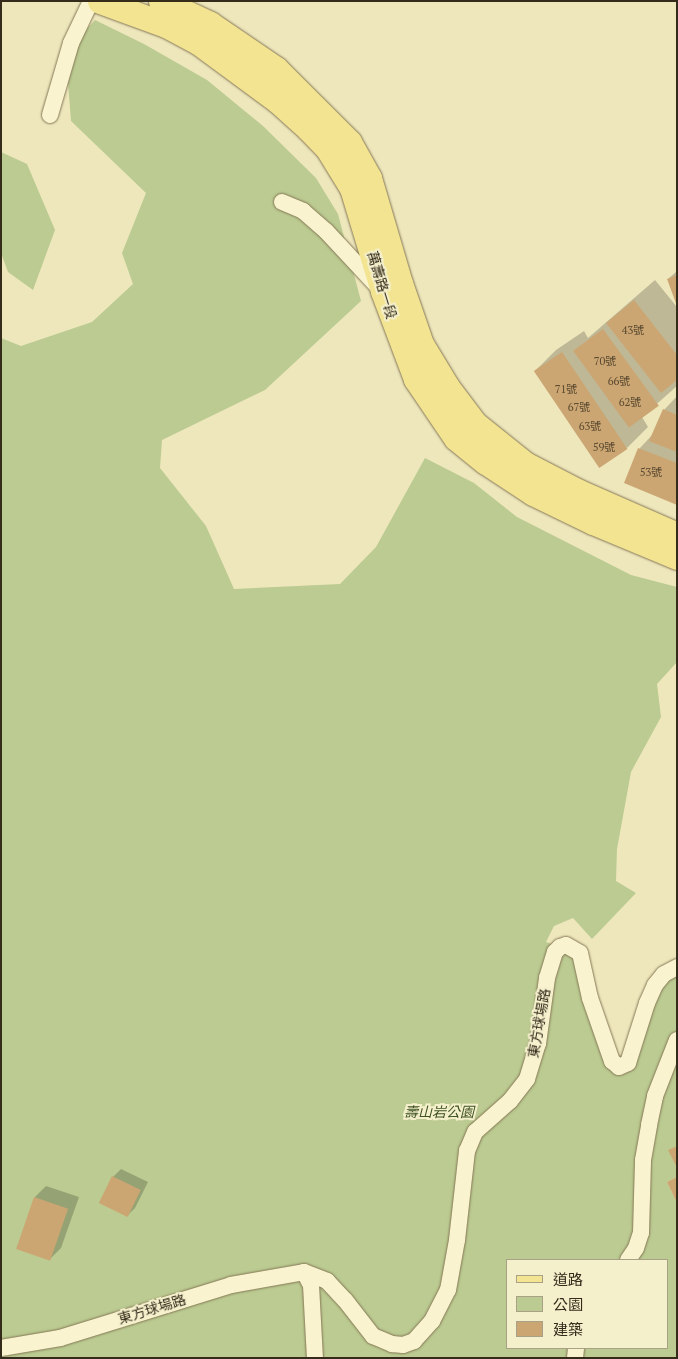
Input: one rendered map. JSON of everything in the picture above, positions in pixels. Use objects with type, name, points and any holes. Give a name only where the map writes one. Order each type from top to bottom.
[{"type":"main road","name":"萬壽路一段","points":[[100,1],[166,25],[198,42],[278,101],[328,149],[352,188],[391,287],[447,387],[475,424],[524,464],[579,492],[677,535]]},
{"type":"main road","name":"萬壽路一段","points":[[161,1],[210,24],[276,69],[349,142],[369,178],[391,287],[416,379],[456,438],[486,462],[533,493],[677,557]]},
{"type":"street","points":[[50,114],[71,43],[91,1]]},
{"type":"street","points":[[282,202],[304,211],[391,287]]},
{"type":"street","name":"東方球場路","points":[[1,1348],[60,1338],[231,1285],[304,1272],[327,1281],[373,1336],[392,1344],[403,1345],[414,1341],[432,1321],[448,1290],[457,1240],[466,1151],[475,1132],[510,1101],[527,1079],[538,1044],[547,978],[555,952],[560,947],[566,945],[580,953],[593,1007],[612,1061],[619,1067],[628,1062],[647,1003],[656,985],[664,974],[677,967]]},
{"type":"street","points":[[629,1259],[636,1248],[640,1233],[643,1160],[649,1125],[656,1096],[677,1040]]},
{"type":"street","points":[[304,1272],[311,1285],[315,1358]]},
{"type":"green space","name":"壽山岩公園","points":[[95,20],[144,44],[207,80],[263,126],[316,178],[338,214],[361,301],[265,390],[162,440],[160,468],[206,526],[234,589],[340,584],[376,547],[425,458],[474,483],[517,517],[631,575],[677,587],[677,662],[657,684],[661,717],[631,772],[617,849],[616,881],[636,893],[592,939],[573,918],[554,926],[546,942],[560,947],[573,947],[619,1066],[655,985],[677,967],[677,1146],[669,1150],[677,1168],[677,1177],[667,1182],[677,1203],[677,1358],[1,1358],[1,338],[21,346],[92,322],[133,284],[122,253],[146,193],[71,121],[68,83],[78,39]]},
{"type":"green space","points":[[1,152],[27,164],[55,230],[33,290],[8,272],[1,253]]},
{"type":"building","points":[[677,275],[677,306],[667,279]]},
{"type":"building","points":[[634,300],[677,355],[677,380],[661,393],[606,323]]},
{"type":"building","points":[[603,329],[659,406],[629,428],[573,351]]},
{"type":"building","points":[[562,352],[627,449],[599,468],[534,371]]},
{"type":"building","points":[[663,409],[677,415],[677,452],[649,441]]},
{"type":"building","points":[[638,448],[677,463],[677,505],[624,483]]},
{"type":"building","points":[[677,1146],[677,1168],[668,1150]]},
{"type":"building","points":[[112,1176],[141,1190],[128,1217],[99,1203]]},
{"type":"building","points":[[677,1177],[677,1203],[667,1182]]},
{"type":"building","points":[[34,1197],[68,1209],[50,1261],[16,1249]]}]
